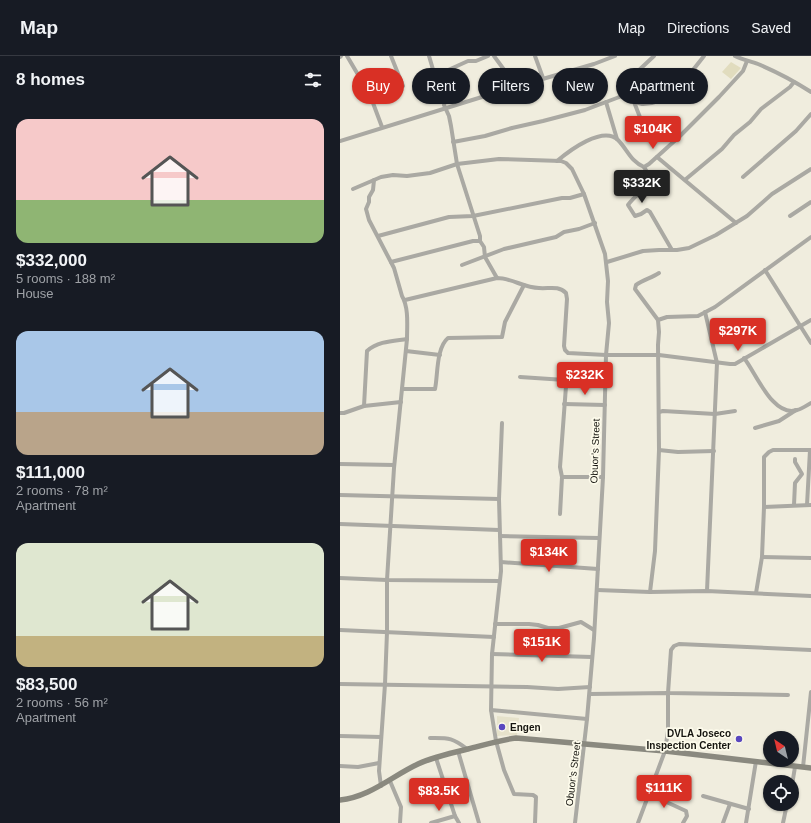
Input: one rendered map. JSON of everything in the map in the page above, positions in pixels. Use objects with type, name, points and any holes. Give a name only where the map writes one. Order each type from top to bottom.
[{"type":"street","points":[[348,56],[370,95],[382,127]]},
{"type":"street","points":[[391,56],[396,68]]},
{"type":"street","points":[[430,56],[433,68]]},
{"type":"street","points":[[453,68],[468,61],[488,56]]},
{"type":"street","points":[[494,56],[504,68]]},
{"type":"street","points":[[535,56],[539,68]]},
{"type":"street","points":[[544,78],[594,64],[615,56]]},
{"type":"street","points":[[641,68],[654,56]]},
{"type":"street","points":[[694,68],[704,56]]},
{"type":"street","points":[[735,56],[760,65],[811,92]]},
{"type":"street","points":[[644,167],[658,157],[737,78],[743,71],[747,61]]},
{"type":"street","points":[[686,180],[722,149],[761,109],[790,87],[794,82]]},
{"type":"street","points":[[340,141],[478,98]]},
{"type":"street","points":[[444,104],[449,116],[457,164],[480,236],[480,241],[484,247],[485,257],[497,278]]},
{"type":"street","points":[[453,142],[485,136],[585,110],[601,104]]},
{"type":"street","points":[[607,104],[617,139],[634,160],[644,167],[652,180],[647,187],[634,197],[628,205],[635,216],[647,210],[650,212],[672,250]]},
{"type":"street","points":[[635,104],[645,130]]},
{"type":"street","points":[[743,177],[796,131],[811,114]]},
{"type":"street","points":[[353,189],[381,177],[430,173],[457,164],[499,159],[557,161],[569,151],[591,139],[607,136],[617,139]]},
{"type":"street","points":[[658,157],[736,223]]},
{"type":"street","name":"Obuor’s Street","points":[[557,161],[569,165],[584,194],[605,254],[608,281],[607,302],[609,323],[606,355],[603,477],[597,590],[590,694],[575,823]]},
{"type":"street","points":[[607,262],[643,251],[689,248],[716,235],[747,216],[772,194],[811,169]]},
{"type":"street","points":[[374,180],[373,190],[369,197],[369,202],[366,209],[369,220],[391,262],[404,300],[408,338],[394,465],[392,497],[387,580],[385,684],[379,763],[381,786]]},
{"type":"street","points":[[378,236],[449,217],[473,216],[562,198],[570,198],[584,194]]},
{"type":"street","points":[[790,216],[811,202]]},
{"type":"street","points":[[462,265],[504,249],[556,237],[564,232],[579,229],[595,223]]},
{"type":"street","points":[[658,320],[674,317],[698,316],[715,307],[810,238]]},
{"type":"street","points":[[391,262],[473,241],[480,241]]},
{"type":"street","points":[[765,270],[811,343]]},
{"type":"street","points":[[650,592],[655,551],[659,450],[659,332],[658,320],[635,289],[636,285],[640,282],[659,273]]},
{"type":"street","points":[[404,300],[497,278],[512,280],[524,286],[559,288],[566,293],[567,313],[564,346],[568,353],[659,355],[734,364],[811,320]]},
{"type":"street","points":[[402,388],[435,389],[440,355],[444,341],[448,338],[502,337],[505,322],[524,286]]},
{"type":"street","points":[[705,312],[717,363],[707,591]]},
{"type":"street","points":[[364,406],[367,351],[372,346],[408,338]]},
{"type":"street","points":[[406,351],[440,355]]},
{"type":"street","points":[[744,358],[770,398],[778,406],[788,410],[796,410]]},
{"type":"street","points":[[520,377],[565,380],[560,467],[562,476],[560,514]]},
{"type":"street","points":[[340,413],[364,406],[401,402]]},
{"type":"street","points":[[755,428],[779,421],[811,402]]},
{"type":"street","points":[[564,404],[605,405]]},
{"type":"street","points":[[659,412],[715,414],[735,411]]},
{"type":"street","points":[[502,423],[499,499],[501,562],[492,654],[491,710],[496,741],[504,770],[514,794],[533,795],[536,798],[535,823]]},
{"type":"street","points":[[770,424],[772,430]]},
{"type":"street","points":[[659,450],[678,452],[714,451]]},
{"type":"street","points":[[756,593],[762,557],[764,456],[773,450],[810,450],[809,505],[764,507]]},
{"type":"street","points":[[794,505],[795,483],[802,474],[795,459]]},
{"type":"street","points":[[340,464],[394,465]]},
{"type":"street","points":[[562,476],[603,477]]},
{"type":"street","points":[[340,496],[499,499]]},
{"type":"street","points":[[340,524],[437,526],[499,530]]},
{"type":"street","points":[[500,536],[599,538]]},
{"type":"street","points":[[762,557],[811,558]]},
{"type":"street","points":[[501,562],[598,569]]},
{"type":"street","points":[[340,578],[499,581]]},
{"type":"street","points":[[597,590],[650,592],[707,591],[811,596]]},
{"type":"street","points":[[495,624],[538,625],[548,628],[559,628],[581,622],[594,630]]},
{"type":"street","points":[[340,630],[494,637]]},
{"type":"street","points":[[638,823],[666,751],[671,650],[674,646],[679,644],[811,650]]},
{"type":"street","points":[[492,654],[592,657]]},
{"type":"street","points":[[340,684],[492,686],[558,689],[590,687]]},
{"type":"street","points":[[803,767],[811,692]]},
{"type":"street","points":[[590,694],[668,693],[788,695]]},
{"type":"street","points":[[491,710],[587,719]]},
{"type":"street","points":[[340,736],[381,737]]},
{"type":"street","points":[[430,738],[450,738],[458,741],[467,749]]},
{"type":"street","points":[[340,800],[359,796],[381,786],[416,765],[458,751],[496,741],[516,738],[666,751],[763,762]]},
{"type":"street","points":[[458,751],[479,823]]},
{"type":"street","points":[[436,758],[455,816],[459,823]]},
{"type":"street","points":[[746,823],[756,761]]},
{"type":"street","points":[[340,766],[358,767],[379,763]]},
{"type":"street","points":[[794,775],[795,767]]},
{"type":"street","points":[[799,767],[811,768]]},
{"type":"street","points":[[390,781],[401,807],[400,823]]},
{"type":"street","points":[[649,794],[686,811],[687,816],[683,823]]},
{"type":"street","points":[[703,796],[749,809]]},
{"type":"street","points":[[723,823],[730,804]]},
{"type":"street","points":[[783,823],[786,811]]},
{"type":"street","points":[[431,823],[455,816]]},
{"type":"shaded area","points":[[731,62],[741,68],[731,79],[722,72]]},
{"type":"shaded area","points":[[497,716],[519,718],[517,735],[497,736]]},
{"type":"place","name":"Engen","points":[[502,727]]},
{"type":"place","name":"DVLA Joseco Inspection Center","points":[[739,739]]}]
